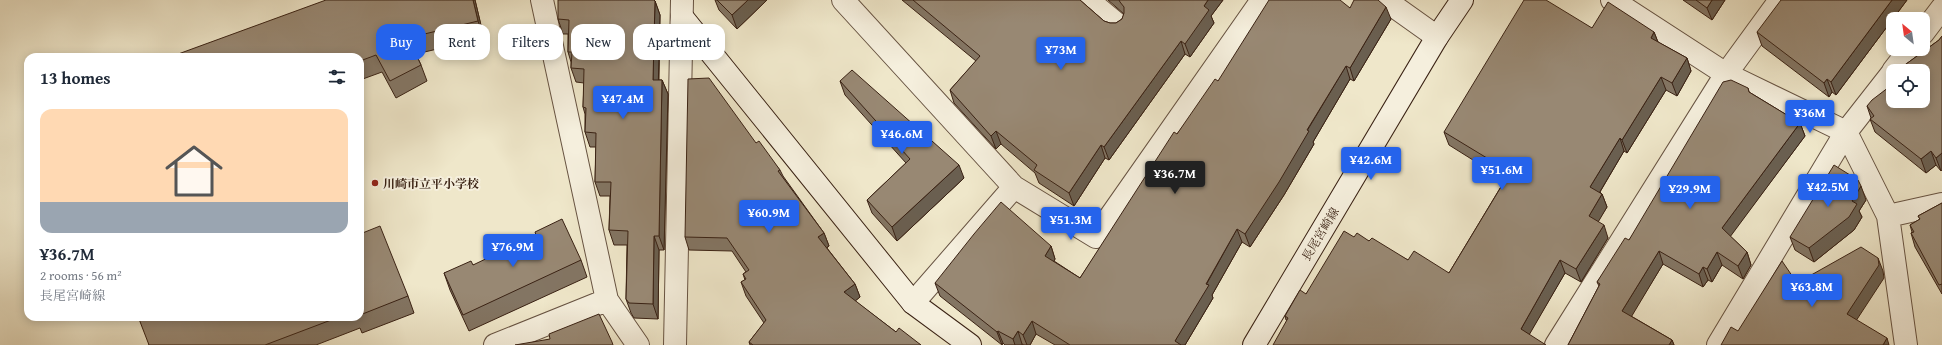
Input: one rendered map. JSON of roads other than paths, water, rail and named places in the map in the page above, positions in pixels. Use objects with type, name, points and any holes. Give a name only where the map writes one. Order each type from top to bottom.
[{"type":"street","points":[[542,0],[607,300],[638,345]]},
{"type":"street","points":[[843,0],[1014,187],[1096,237],[1262,0]]},
{"type":"street","points":[[1088,0],[1117,24]]},
{"type":"street","points":[[1385,0],[1437,37]]},
{"type":"street","name":"長尾宮崎線","points":[[1254,345],[1437,37],[1462,0]]},
{"type":"street","points":[[1612,0],[1726,74],[1846,132],[1888,216],[1906,345]]},
{"type":"street","points":[[1556,345],[1726,74],[1780,0]]},
{"type":"street","points":[[1930,23],[1942,8]]},
{"type":"street","points":[[682,9],[913,303],[970,345]]},
{"type":"street","points":[[675,345],[682,9]]},
{"type":"street","points":[[1898,64],[1905,56]]},
{"type":"street","points":[[1718,345],[1846,132],[1886,80]]},
{"type":"street","points":[[913,303],[1014,187]]},
{"type":"street","points":[[1888,216],[1942,204]]},
{"type":"street","points":[[494,345],[607,300]]},
{"type":"place","name":"川崎市立平小学校","points":[[375,183]]}]
